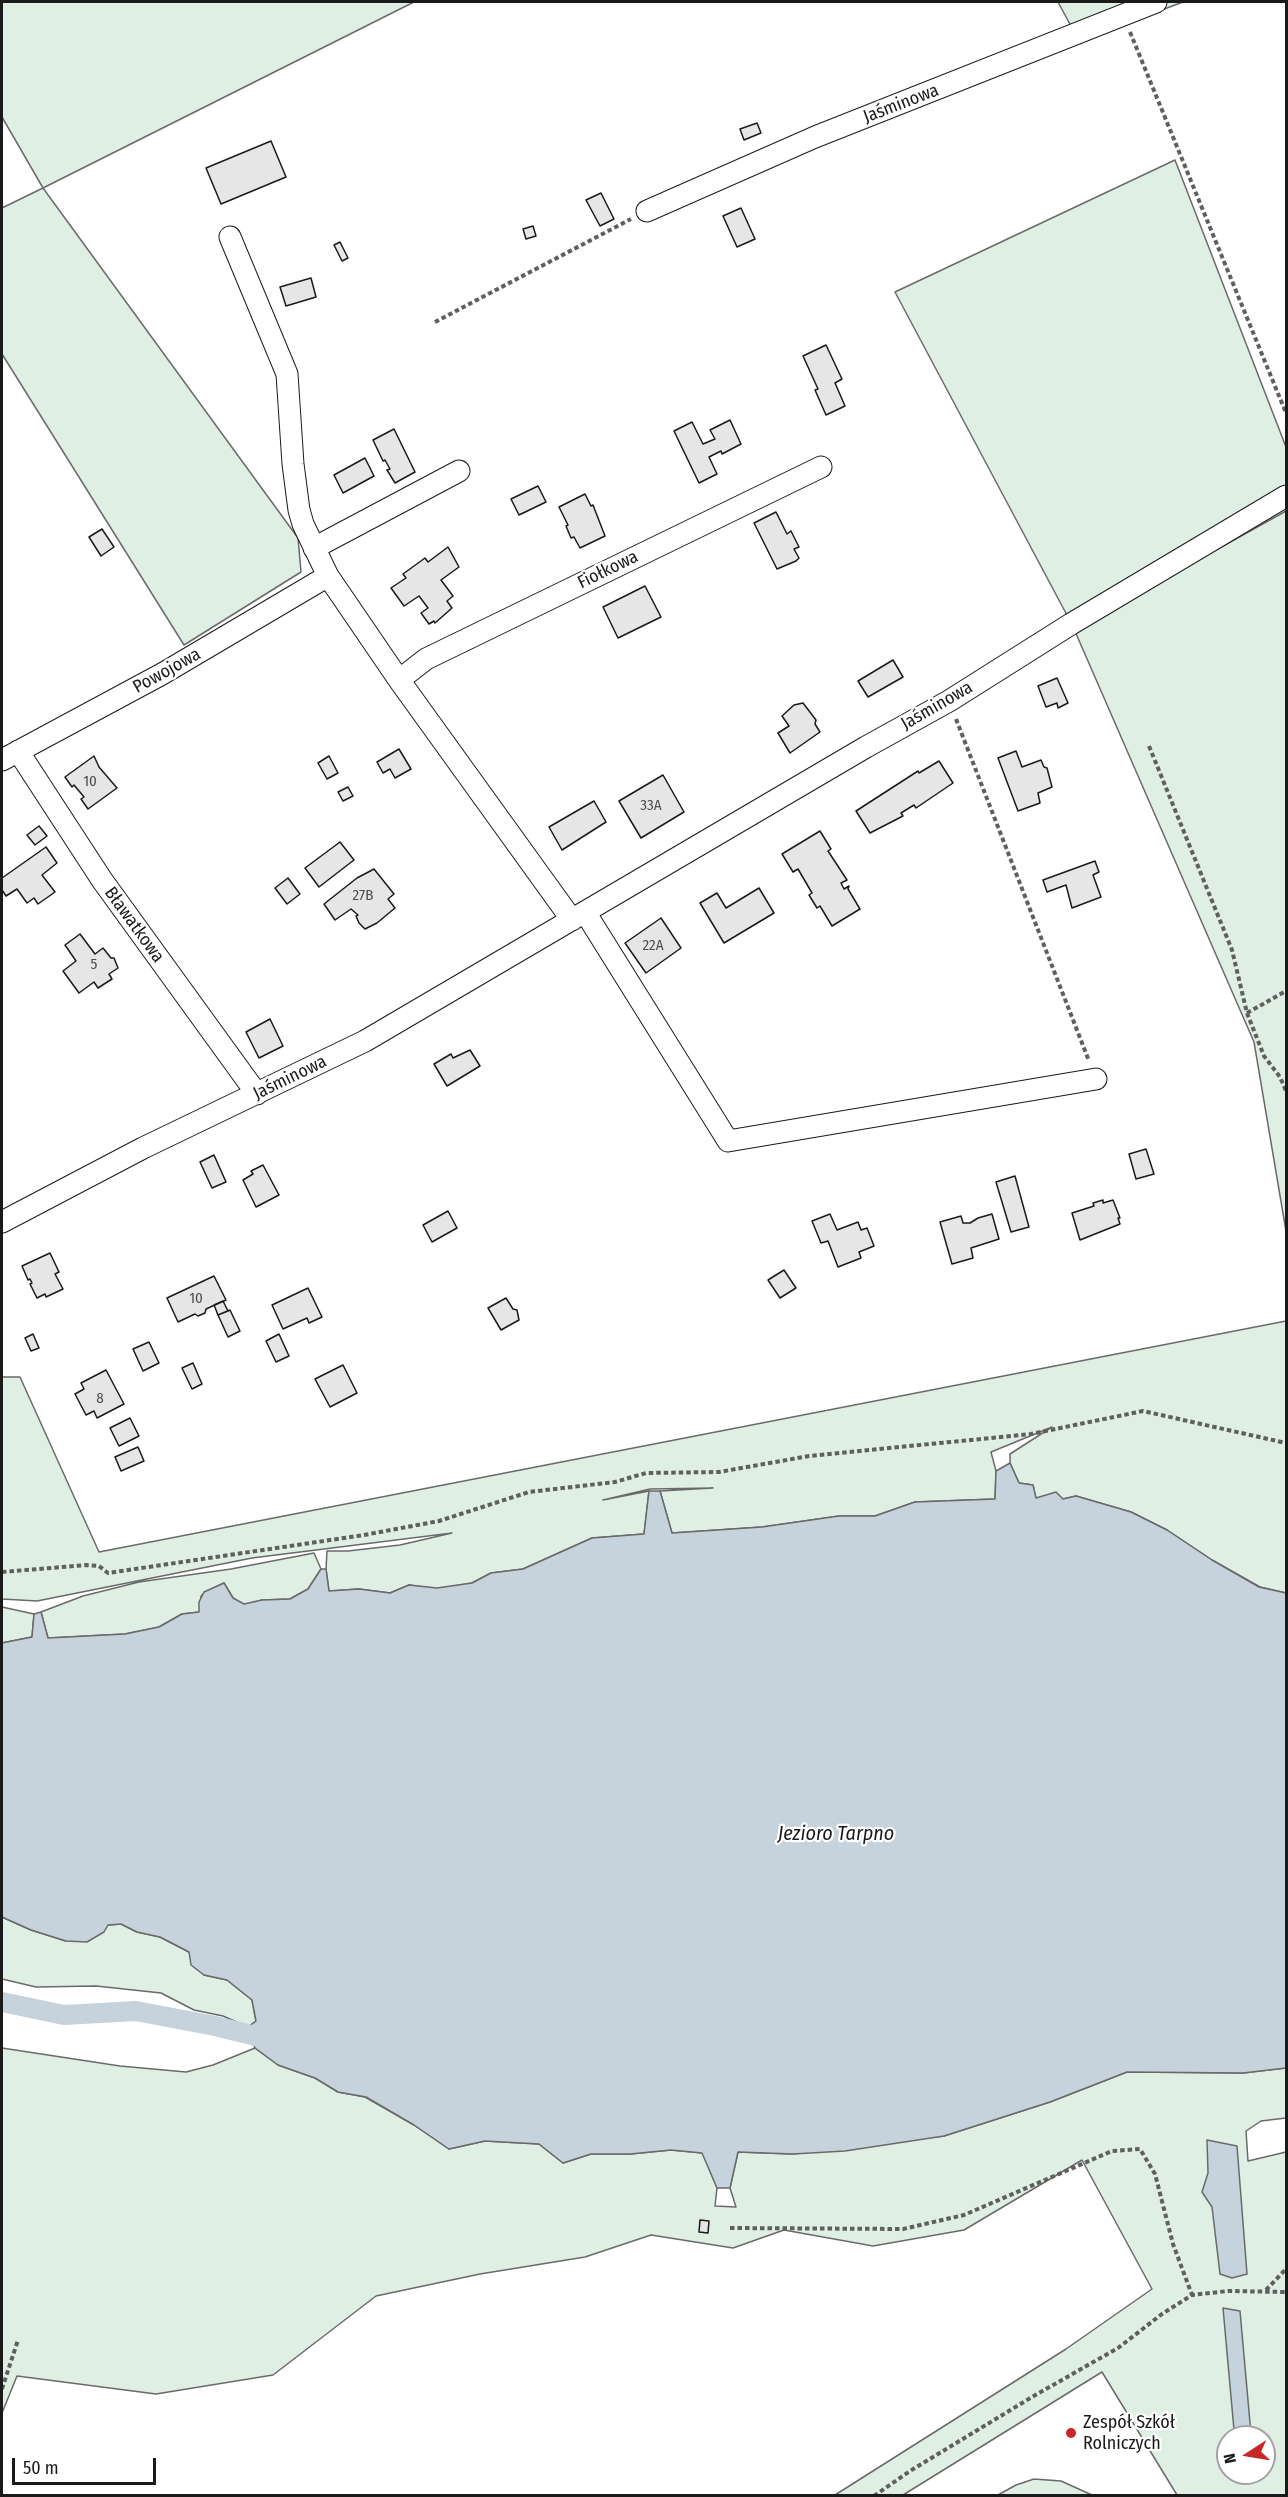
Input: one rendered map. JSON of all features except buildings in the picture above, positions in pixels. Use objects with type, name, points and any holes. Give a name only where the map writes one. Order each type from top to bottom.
[{"type":"street","name":"Jaśminowa","points":[[647,211],[815,137],[1156,2]]},
{"type":"street","points":[[230,237],[286,374],[299,510],[328,576],[399,680],[578,916],[728,1141],[1096,1079]]},
{"type":"street","name":"Fiołkowa","points":[[399,680],[426,659],[821,466]]},
{"type":"street","points":[[314,548],[459,471]]},
{"type":"street","name":"Jaśminowa","points":[[2,1222],[143,1148],[365,1041],[866,747],[949,701],[1071,624],[1287,496]]},
{"type":"street","name":"Powojowa","points":[[10,755],[162,675],[328,576]]},
{"type":"street","name":"Bławatkowa","points":[[10,755],[257,1094]]},
{"type":"path","points":[[1122,14],[1287,413]]},
{"type":"path","points":[[435,322],[647,211]]},
{"type":"path","points":[[949,701],[1096,1079]]},
{"type":"path","points":[[1149,746],[1232,950],[1247,1013],[1264,1056],[1287,1090]]},
{"type":"path","points":[[1247,1013],[1287,991]]},
{"type":"path","points":[[2,1572],[86,1565],[99,1566],[108,1573],[364,1535],[439,1521],[530,1492],[615,1482],[646,1473],[719,1472],[809,1456],[1031,1434],[1143,1411],[1287,1443]]},
{"type":"path","points":[[730,2228],[903,2229],[964,2215],[1112,2151],[1140,2149],[1155,2174],[1173,2244],[1192,2295]]},
{"type":"path","points":[[1266,2291],[1287,2269]]},
{"type":"path","points":[[874,2496],[910,2471],[1118,2348],[1162,2314],[1192,2295],[1228,2291],[1287,2292]]},
{"type":"path","points":[[2,2389],[18,2340]]},
{"type":"green space","points":[[2,2],[414,2],[43,188],[2,117]]},
{"type":"green space","points":[[1058,2],[1183,2],[1079,41]]},
{"type":"green space","points":[[1175,160],[1286,447],[1286,489],[1069,619],[895,292]]},
{"type":"green space","points":[[43,188],[298,538],[301,572],[184,645],[2,354],[2,208]]},
{"type":"green space","points":[[1286,511],[1286,1231],[1254,1042],[1074,629]]},
{"type":"green space","points":[[1286,1321],[1286,1593],[1260,1587],[1212,1560],[1167,1530],[1131,1512],[1076,1496],[1063,1499],[1036,1499],[1033,1485],[1019,1483],[1010,1463],[1010,1454],[1052,1427],[991,1452],[996,1471],[995,1499],[915,1502],[875,1516],[839,1516],[762,1527],[672,1533],[660,1491],[713,1488],[650,1489],[603,1500],[649,1491],[644,1534],[592,1538],[523,1569],[491,1573],[472,1583],[437,1589],[409,1585],[390,1593],[359,1589],[329,1591],[326,1569],[327,1551],[400,1545],[452,1533],[252,1558],[37,1601],[2,1599],[2,1377],[20,1377],[99,1552]]},
{"type":"green space","points":[[314,1553],[321,1569],[308,1589],[290,1599],[262,1600],[244,1605],[233,1598],[224,1583],[201,1596],[200,1612],[182,1614],[159,1627],[125,1634],[48,1638],[41,1612],[83,1596],[139,1582],[231,1569]]},
{"type":"green space","points":[[2,1607],[34,1614],[32,1637],[2,1643]]},
{"type":"green space","points":[[2,1917],[31,1930],[66,1941],[108,1925],[121,1924],[137,1932],[160,1937],[189,1952],[204,1975],[227,1980],[252,2000],[256,2021],[248,2027],[223,2016],[194,2010],[161,1993],[96,1986],[36,1987],[2,1979]]},
{"type":"green space","points":[[2,2048],[120,2066],[186,2072],[213,2065],[255,2048],[278,2065],[315,2078],[338,2092],[365,2097],[414,2125],[449,2149],[485,2141],[539,2144],[563,2163],[591,2154],[630,2154],[671,2150],[703,2153],[717,2188],[715,2206],[736,2207],[730,2188],[738,2152],[793,2154],[944,2136],[1050,2102],[1127,2072],[1243,2073],[1286,2068],[1286,2118],[1261,2121],[1246,2131],[1248,2161],[1286,2152],[1286,2495],[1177,2495],[1102,2372],[903,2495],[835,2495],[1066,2349],[1152,2289],[1082,2160],[964,2230],[873,2246],[784,2230],[733,2248],[651,2235],[585,2257],[480,2274],[376,2296],[273,2375],[156,2394],[17,2376],[2,2413]]},
{"type":"green space","points":[[1034,2479],[1061,2481],[1092,2495],[998,2495],[1016,2485]]},
{"type":"water","name":"Jezioro Tarpno","points":[[1010,1463],[1019,1483],[1033,1485],[1036,1498],[1056,1492],[1063,1499],[1076,1496],[1131,1512],[1167,1530],[1212,1560],[1259,1587],[1286,1593],[1286,2068],[1243,2073],[1127,2072],[1050,2102],[944,2136],[845,2151],[793,2154],[738,2152],[730,2188],[717,2188],[702,2153],[671,2150],[630,2154],[591,2154],[563,2163],[539,2144],[485,2141],[449,2149],[366,2097],[338,2092],[315,2078],[278,2065],[255,2048],[248,2027],[256,2021],[252,2000],[227,1980],[204,1975],[191,1965],[189,1952],[160,1937],[137,1932],[121,1924],[108,1925],[104,1932],[87,1942],[66,1941],[31,1930],[2,1917],[2,1643],[32,1637],[34,1614],[41,1612],[48,1638],[125,1634],[159,1627],[182,1614],[199,1612],[199,1602],[204,1592],[224,1583],[233,1598],[244,1604],[262,1600],[290,1599],[308,1589],[321,1569],[326,1569],[329,1591],[359,1589],[390,1593],[409,1585],[437,1588],[472,1583],[491,1573],[523,1569],[592,1538],[644,1534],[649,1491],[660,1491],[672,1533],[762,1527],[839,1516],[875,1516],[915,1502],[995,1499],[996,1471]]},
{"type":"water","points":[[1207,2140],[1237,2146],[1247,2274],[1232,2278],[1220,2274],[1212,2207],[1202,2192],[1208,2173]]},
{"type":"water","points":[[1223,2308],[1240,2311],[1250,2425],[1234,2425]]},
{"type":"waterway","points":[[2,2002],[64,2015],[136,2011],[215,2026],[276,2041]]},
{"type":"place","name":"Zespół Szkół Rolniczych","points":[[1071,2433]]}]
